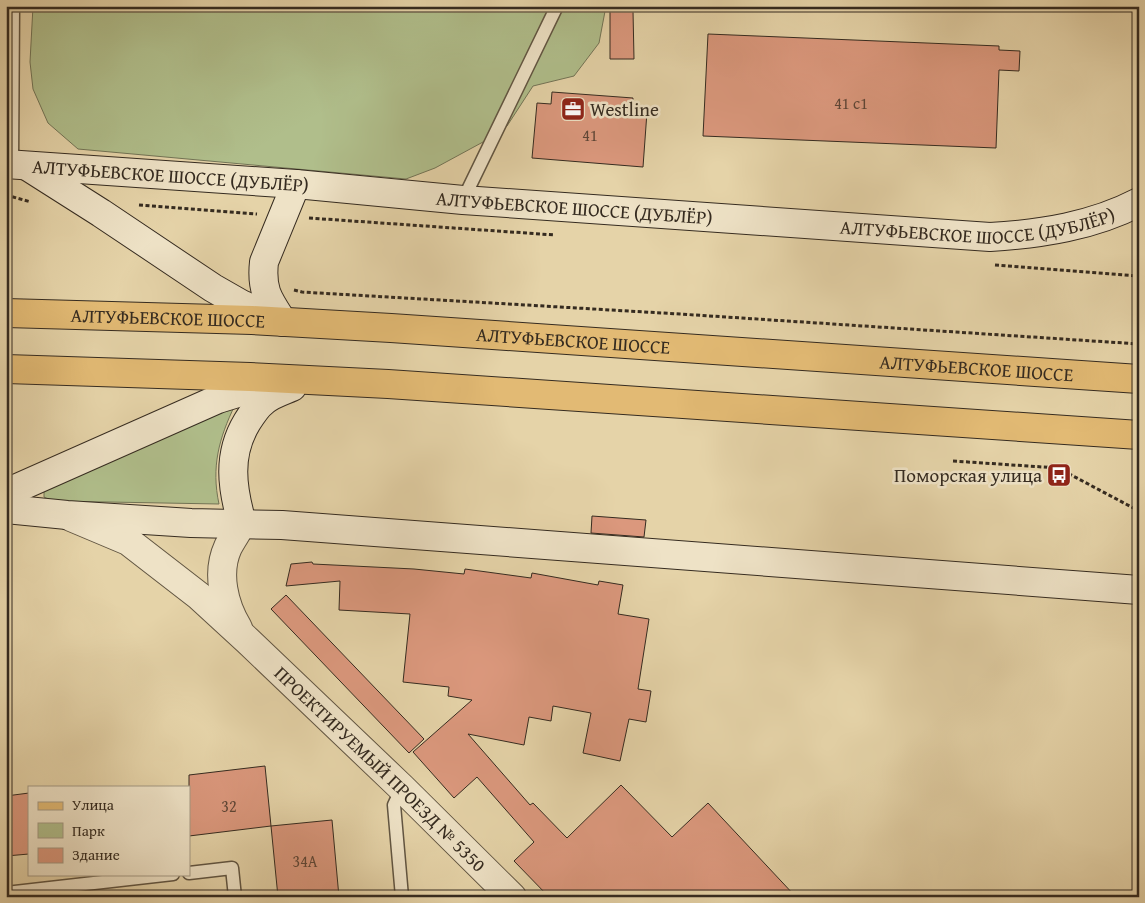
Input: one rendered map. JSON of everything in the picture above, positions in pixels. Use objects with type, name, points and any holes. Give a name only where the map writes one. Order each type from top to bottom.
[{"type":"main road","name":"АЛТУФЬЕВСКОЕ ШОССЕ (ДУБЛЁР)","points":[[14,164],[296,184],[463,200],[990,237],[1029,235],[1067,228],[1110,215],[1139,202]]},
{"type":"main road","points":[[14,164],[101,213],[213,288],[241,304],[283,322]]},
{"type":"main road","points":[[283,322],[267,297],[263,274],[264,262],[296,184]]},
{"type":"main road","name":"АЛТУФЬЕВСКОЕ ШОССЕ","points":[[6,313],[283,322],[1139,379]]},
{"type":"main road","points":[[6,369],[320,380],[1139,435]]},
{"type":"main road","points":[[6,495],[218,399],[256,386],[290,379]]},
{"type":"main road","points":[[242,523],[233,482],[233,461],[236,444],[252,413],[264,400],[277,393],[320,380]]},
{"type":"main road","points":[[6,495],[67,515]]},
{"type":"main road","points":[[6,509],[67,515],[242,523],[1139,590]]},
{"type":"main road","name":"ПРОЕКТИРУЕМЫЙ ПРОЕЗД № 5350","points":[[67,515],[128,542],[198,596],[402,788],[512,897]]},
{"type":"main road","name":"ПРОЕКТИРУЕМЫЙ ПРОЕЗД № 5350","points":[[242,523],[226,554],[223,586],[229,611],[248,641]]},
{"type":"lane","points":[[13,6],[9,102],[14,164]]},
{"type":"lane","points":[[463,200],[557,6]]},
{"type":"lane","points":[[402,788],[394,805],[402,897]]},
{"type":"lane","points":[[190,872],[232,868],[235,897]]},
{"type":"lane","points":[[6,893],[155,876]]},
{"type":"path","points":[[130,204],[260,214]]},
{"type":"path","points":[[302,218],[562,236]]},
{"type":"path","points":[[991,264],[1139,276]]},
{"type":"path","points":[[293,290],[1138,344]]},
{"type":"path","points":[[953,461],[1058,468],[1139,511]]},
{"type":"green space","points":[[33,6],[606,6],[599,43],[574,76],[533,86],[507,126],[483,142],[435,168],[406,179],[78,149],[48,123],[33,89],[30,62]]},
{"type":"green space","points":[[235,405],[221,441],[216,465],[219,504],[52,501],[44,497],[44,490]]},
{"type":"building","points":[[610,11],[633,11],[634,59],[610,59]]},
{"type":"building","points":[[708,34],[999,46],[999,50],[1020,51],[1019,71],[999,70],[996,148],[703,136]]},
{"type":"building","points":[[552,92],[633,98],[632,111],[647,112],[643,167],[532,158],[537,103],[551,104]]},
{"type":"building","points":[[592,516],[646,520],[644,537],[591,533]]},
{"type":"building","points":[[312,562],[313,564],[414,569],[464,574],[465,569],[531,578],[532,573],[598,585],[599,581],[623,585],[618,614],[649,619],[638,689],[651,691],[646,722],[629,719],[620,761],[583,753],[591,713],[553,706],[551,721],[529,717],[524,745],[468,734],[530,805],[533,803],[567,838],[621,785],[672,837],[708,803],[796,897],[549,897],[514,861],[534,842],[477,777],[454,798],[413,752],[472,700],[448,696],[449,687],[403,682],[410,614],[339,610],[340,581],[286,586],[291,564]]},
{"type":"building","points":[[286,595],[424,739],[409,753],[271,609]]},
{"type":"building","points":[[265,766],[271,826],[190,836],[189,775]]},
{"type":"building","points":[[28,793],[28,854],[6,856],[6,796]]},
{"type":"building","points":[[332,820],[339,897],[278,897],[271,826]]},
{"type":"place","name":"Westline","points":[[573,109]]},
{"type":"place","name":"Поморская улица","points":[[1059,475]]}]
